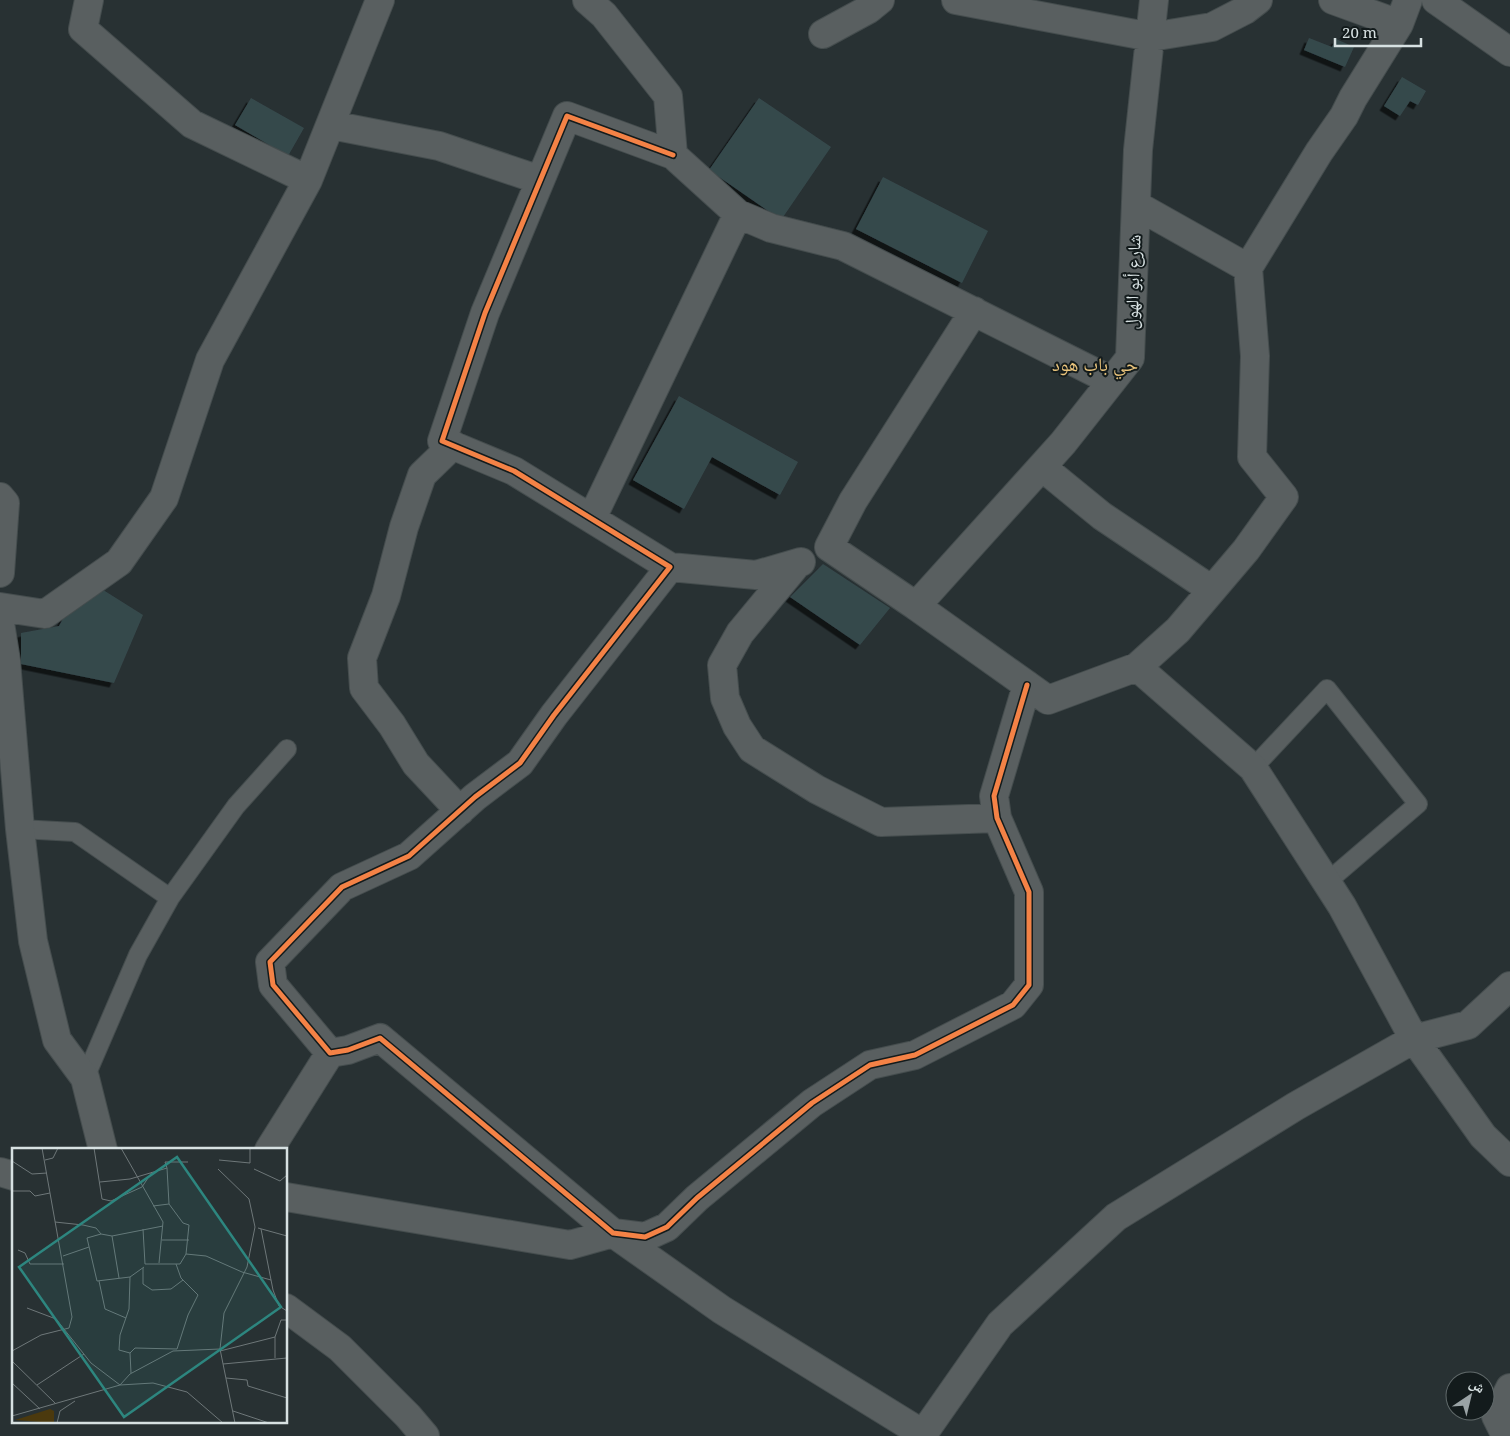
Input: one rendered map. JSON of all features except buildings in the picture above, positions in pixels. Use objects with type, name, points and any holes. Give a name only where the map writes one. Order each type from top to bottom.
[{"type":"street","points":[[89,0],[83,28],[192,124],[308,180]]},
{"type":"street","points":[[0,607],[45,614],[119,562],[164,498],[210,360],[308,180],[380,0]]},
{"type":"street","points":[[586,0],[604,15],[668,96],[673,155]]},
{"type":"street","points":[[823,34],[869,10],[880,0]]},
{"type":"street","points":[[956,0],[1150,37],[1212,27],[1245,10],[1258,0]]},
{"type":"street","name":"شارع أبو الهول","points":[[916,606],[1064,443],[1130,358],[1138,150],[1154,0]]},
{"type":"street","points":[[828,548],[916,606],[1048,700],[1137,667],[1178,630],[1246,550],[1284,497],[1252,456],[1256,356],[1248,268],[1319,152],[1344,116],[1403,12],[1333,0]]},
{"type":"street","points":[[1436,0],[1510,52]]},
{"type":"street","points":[[974,311],[853,502],[828,548],[798,564],[756,575],[670,567],[514,471],[442,441],[485,313],[567,116],[673,155],[738,214],[771,228],[842,246],[974,311],[1112,381]]},
{"type":"street","points":[[330,125],[439,146],[540,180]]},
{"type":"street","points":[[1136,206],[1248,268]]},
{"type":"street","points":[[592,518],[738,214]]},
{"type":"street","points":[[453,445],[422,475],[404,527],[386,596],[362,658],[364,688],[392,726],[416,764],[460,811]]},
{"type":"street","points":[[1042,467],[1102,516],[1212,590]]},
{"type":"street","points":[[0,497],[5,503],[0,573]]},
{"type":"street","points":[[798,564],[740,632],[722,665],[724,698],[737,726],[752,749],[816,789],[881,822],[997,818]]},
{"type":"street","points":[[330,1053],[273,985],[270,962],[342,887],[409,856],[475,797],[520,763],[554,715],[670,567]]},
{"type":"street","points":[[0,623],[6,661],[14,843],[33,941],[56,1040],[85,1078],[102,1148]]},
{"type":"street","points":[[1137,667],[1253,768],[1342,906],[1414,1039],[1483,1136],[1510,1162]]},
{"type":"street","points":[[288,1197],[383,1215],[570,1245],[612,1233],[645,1237],[667,1227],[697,1198],[812,1104],[870,1065],[915,1055],[1013,1005],[1029,985],[1029,892],[997,818],[994,796],[1027,685]]},
{"type":"street","points":[[271,1148],[330,1053],[348,1050],[380,1038],[612,1233],[722,1310],[922,1435],[1000,1324],[1116,1217],[1296,1106],[1414,1039],[1468,1025],[1510,986]]},
{"type":"street","points":[[288,1309],[340,1348],[408,1416],[425,1436]]},
{"type":"street","points":[[1506,1436],[1496,1416],[1510,1388]]},
{"type":"lane","points":[[1253,768],[1326,688],[1418,804],[1327,882]]},
{"type":"lane","points":[[85,1078],[138,954],[170,898],[236,806],[286,749]]},
{"type":"lane","points":[[14,843],[75,832],[170,898]]},
{"type":"cycle path","points":[[673,155],[567,116],[485,313],[442,441],[514,471],[670,567],[554,715],[520,763],[475,797],[409,856],[342,887],[270,962],[273,985],[330,1053],[348,1050],[380,1038],[613,1233],[645,1237],[667,1227],[697,1198],[812,1103],[870,1065],[915,1055],[1013,1005],[1029,985],[1029,892],[997,818],[994,796],[1027,685]]},
{"type":"district","name":"حي باب هود","points":[[1095,364]]}]
